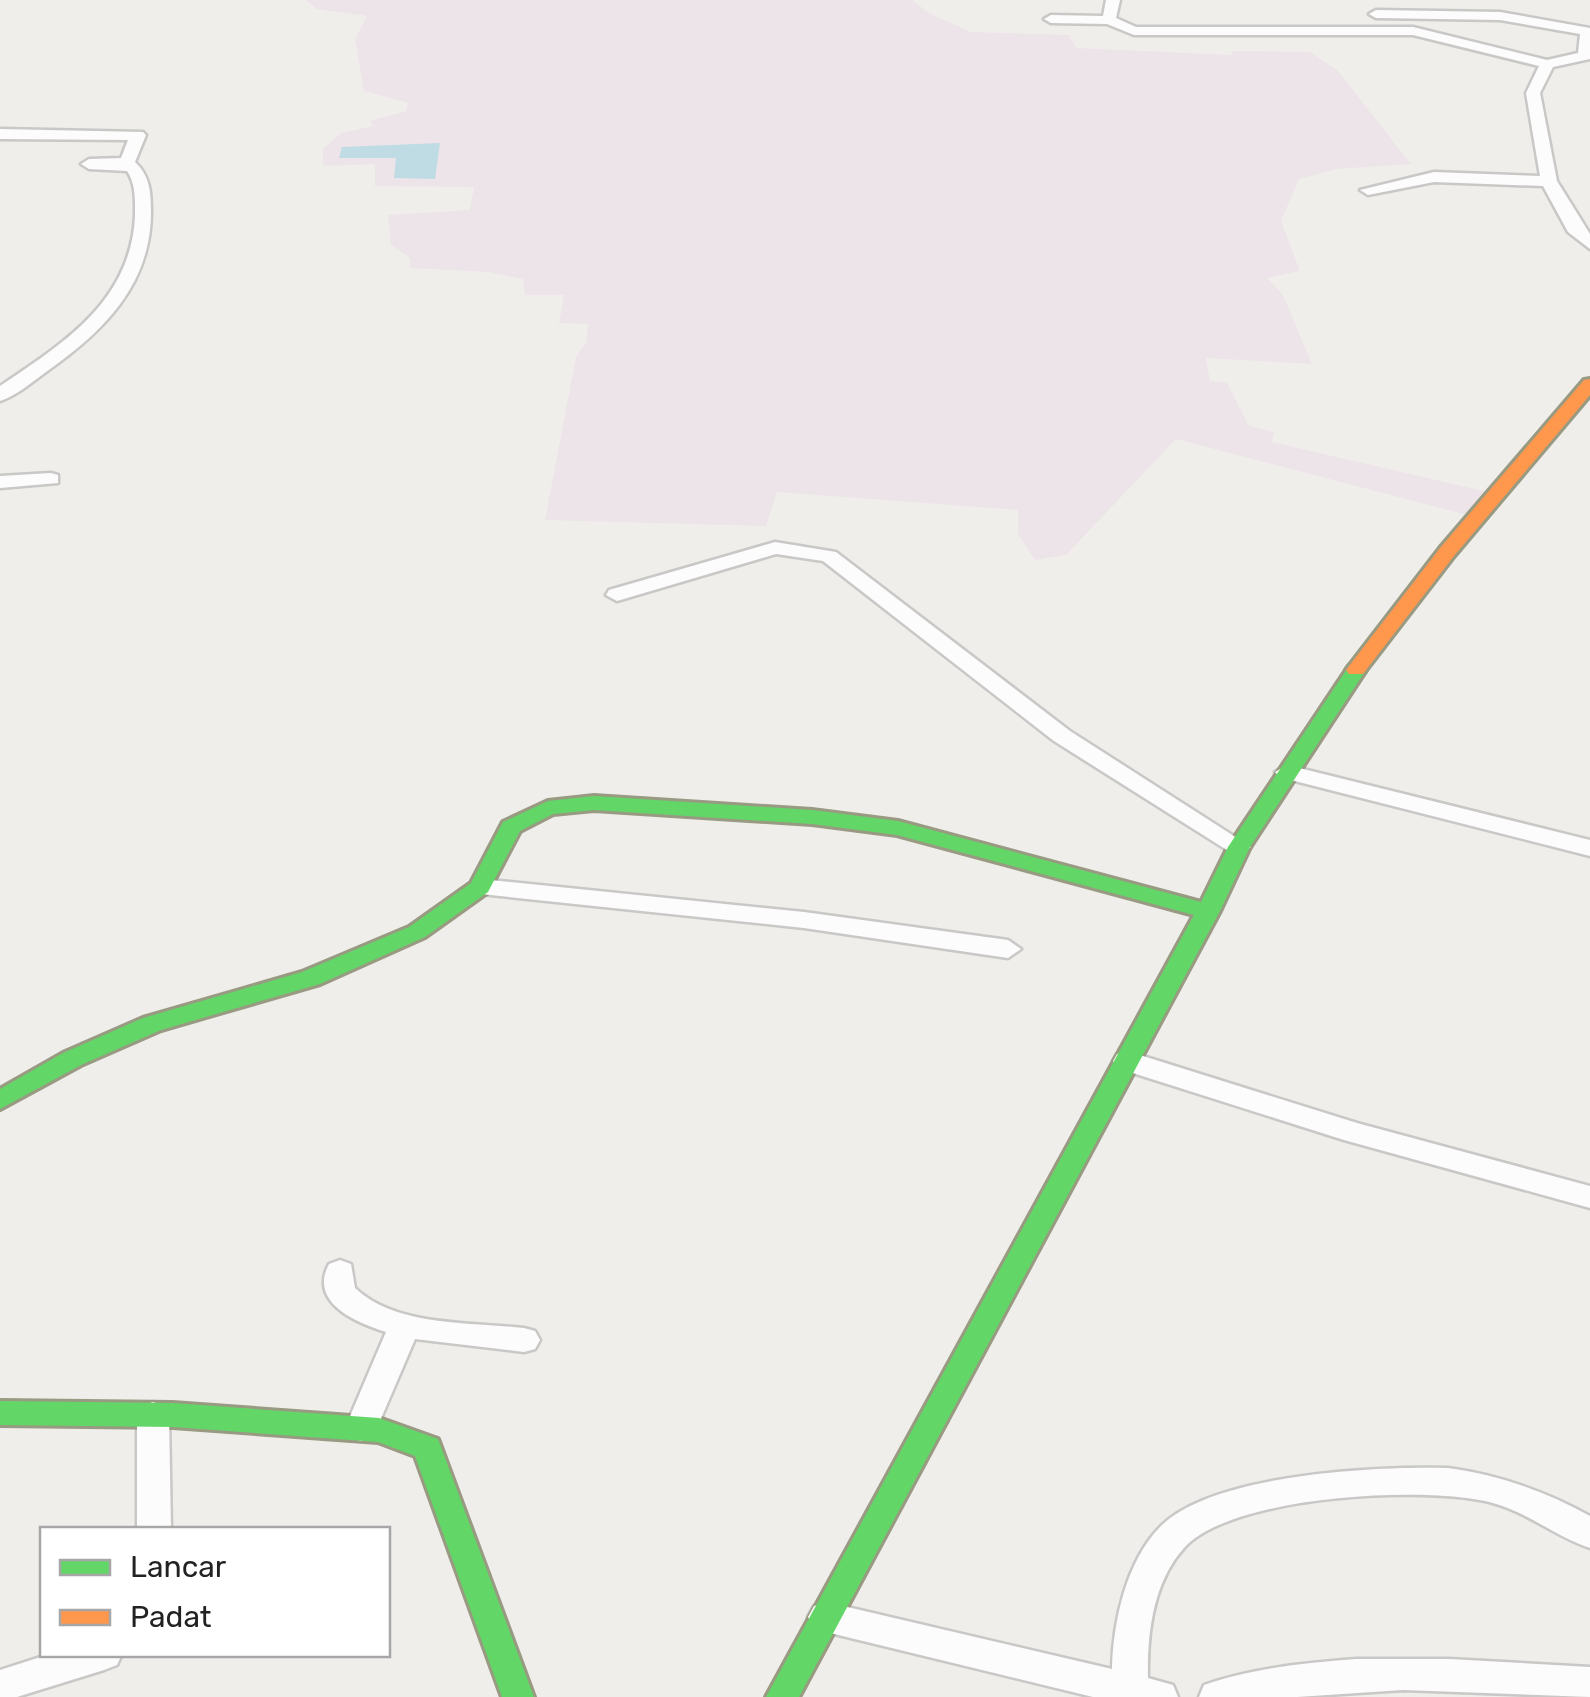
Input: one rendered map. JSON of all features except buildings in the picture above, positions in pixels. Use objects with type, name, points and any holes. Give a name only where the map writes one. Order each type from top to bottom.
[{"type":"street","points":[[1108,20],[1112,0]]},
{"type":"street","points":[[1472,0],[1488,15]]},
{"type":"street","points":[[1051,18],[1108,20],[1134,31],[1413,31],[1548,64],[1588,54],[1587,32],[1488,15],[1371,14]]},
{"type":"street","points":[[1548,64],[1533,93],[1549,181],[1574,228],[1590,244]]},
{"type":"street","points":[[0,134],[133,134],[138,136],[127,163]]},
{"type":"street","points":[[0,395],[56,357],[105,315],[131,280],[144,225],[140,176],[127,163],[89,164]]},
{"type":"street","points":[[1368,190],[1434,178],[1549,181]]},
{"type":"street","points":[[782,1697],[1208,911],[1239,847],[1287,772],[1306,752],[1359,666],[1448,552],[1590,384]]},
{"type":"street","points":[[0,482],[52,479]]},
{"type":"street","points":[[617,595],[775,548],[830,556],[1062,736],[1239,847]]},
{"type":"street","points":[[1287,772],[1590,848]]},
{"type":"street","points":[[0,1100],[72,1059],[152,1024],[311,978],[417,932],[480,887],[511,828],[548,808],[594,802],[812,817],[898,828],[1208,911]]},
{"type":"street","points":[[480,887],[804,920],[1008,949]]},
{"type":"street","points":[[1126,1062],[1354,1133],[1454,1156],[1516,1179],[1590,1197]]},
{"type":"street","points":[[340,1272],[344,1296],[356,1309],[404,1324],[524,1340]]},
{"type":"street","points":[[361,1428],[404,1324]]},
{"type":"street","points":[[0,1413],[153,1414],[361,1428],[409,1438],[427,1448],[442,1482],[518,1697]]},
{"type":"street","points":[[153,1414],[154,1527]]},
{"type":"street","points":[[1145,1693],[1128,1643],[1138,1596],[1172,1536],[1196,1520],[1242,1502],[1335,1486],[1429,1482],[1478,1486],[1514,1498],[1590,1534]]},
{"type":"street","points":[[826,1617],[1145,1693]]},
{"type":"street","points":[[0,1686],[94,1657]]},
{"type":"street","points":[[1217,1697],[1336,1675],[1382,1672],[1590,1683]]},
{"type":"shaded area","points":[[306,0],[912,0],[929,13],[971,32],[1069,35],[1076,48],[1232,55],[1232,51],[1310,52],[1338,71],[1411,164],[1337,169],[1299,179],[1281,221],[1300,271],[1267,278],[1283,295],[1312,364],[1206,358],[1210,381],[1227,383],[1249,426],[1274,432],[1272,442],[1488,492],[1471,516],[1176,439],[1066,555],[1035,560],[1018,534],[1018,510],[777,492],[766,526],[545,520],[576,357],[586,343],[588,324],[559,323],[564,295],[525,295],[523,279],[488,272],[410,268],[410,258],[391,245],[388,215],[470,210],[474,187],[375,186],[375,164],[323,166],[323,149],[341,133],[373,126],[370,121],[406,111],[408,103],[364,91],[355,39],[367,16],[317,9]]},
{"type":"water","points":[[440,143],[435,179],[394,178],[396,158],[339,158],[342,147]]},
{"type":"traffic: fast","points":[[782,1697],[1208,911],[1239,847],[1356,670]]},
{"type":"traffic: fast","points":[[0,1100],[72,1059],[152,1024],[311,978],[417,932],[480,887],[511,827],[548,808],[594,803],[812,817],[898,828],[1208,911]]},
{"type":"traffic: fast","points":[[0,1413],[173,1415],[379,1430],[427,1448],[518,1697]]},
{"type":"traffic: slow","points":[[1356,670],[1447,552],[1590,384]]}]
